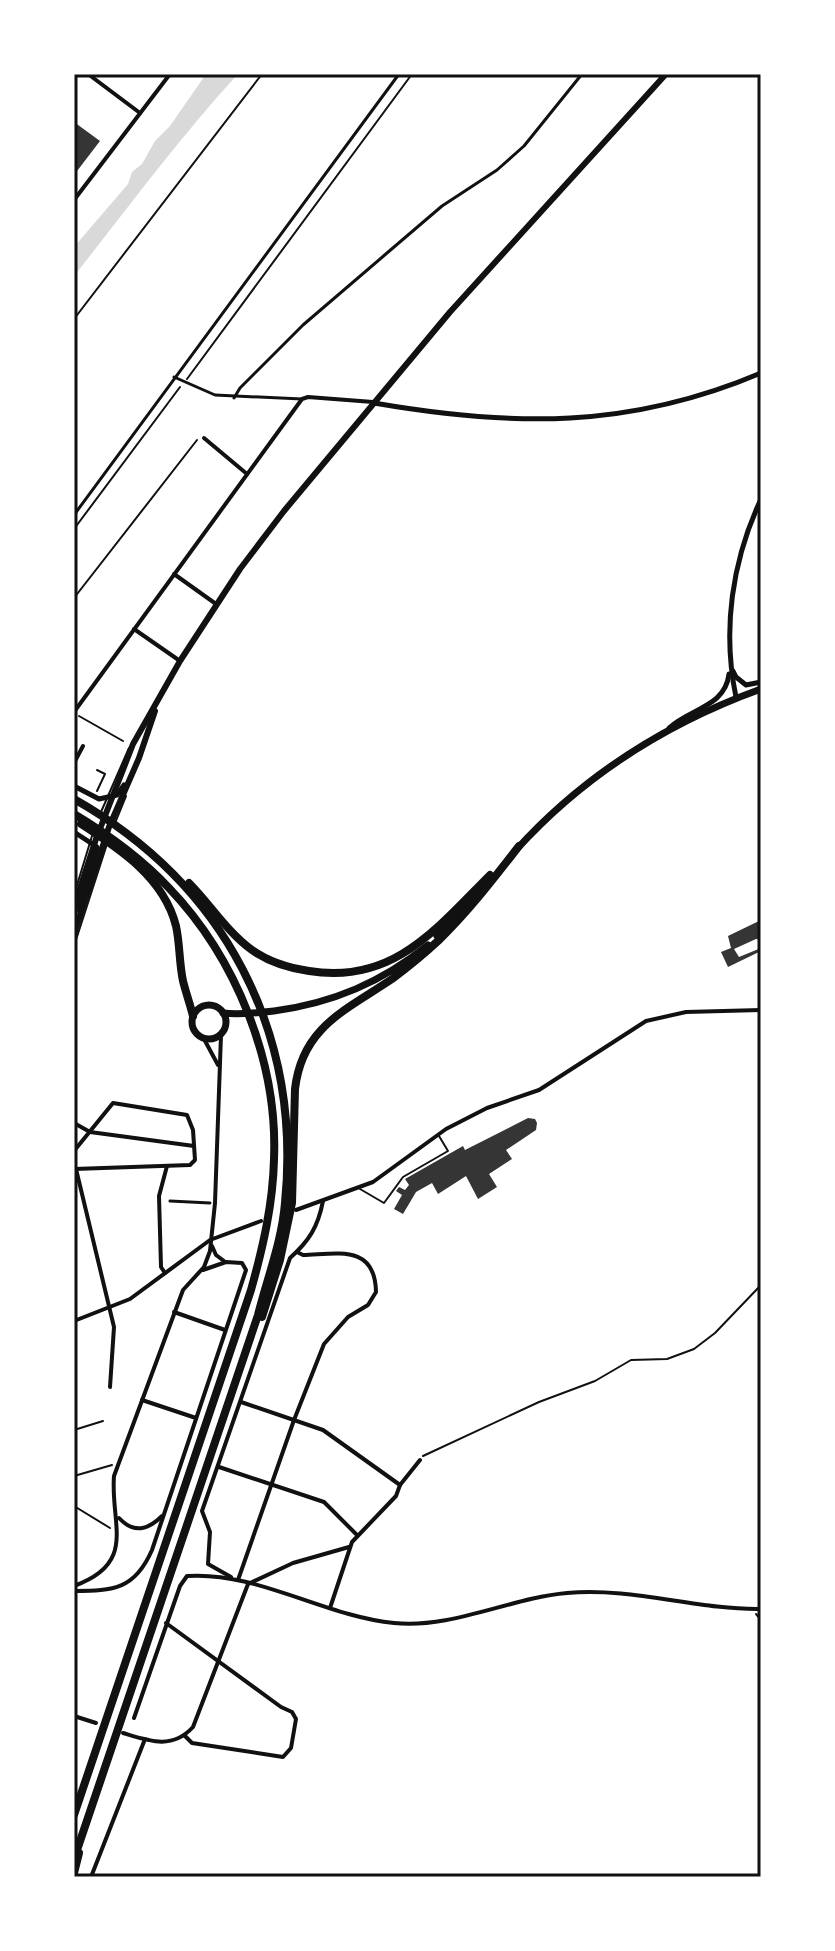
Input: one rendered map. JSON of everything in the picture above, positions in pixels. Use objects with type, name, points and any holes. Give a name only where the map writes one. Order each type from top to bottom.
[{"type":"highway","points":[[74,799],[146,847],[197,891],[242,942],[261,956],[296,969],[340,973],[379,966],[408,952],[427,939],[519,846]]},
{"type":"highway","points":[[74,817],[134,858],[171,890],[205,933],[253,1026],[269,1087],[274,1159],[270,1211],[264,1223],[251,1290],[74,1815]]},
{"type":"highway","points":[[74,1859],[237,1375],[270,1294],[291,1206],[296,1075],[307,1047],[330,1020],[395,977],[439,940],[476,901],[519,846]]},
{"type":"highway","points":[[134,858],[171,910],[179,940],[182,978],[193,1016]]},
{"type":"highway","points":[[170,868],[222,934],[266,1021],[284,1097],[291,1206]]},
{"type":"highway","points":[[74,1873],[81,1836]]},
{"type":"main road","points":[[74,907],[78,880],[133,744],[216,604],[284,511],[373,402],[554,194],[666,74]]},
{"type":"main road","points":[[244,1015],[226,1024],[221,1035],[213,1039],[204,1039],[195,1033],[193,1016],[204,1006],[215,1007],[223,1013],[244,1015],[320,1003],[359,990],[396,969],[433,941],[519,846],[578,791],[609,767],[666,731],[736,697],[761,689]]},
{"type":"main road","points":[[74,934],[106,837],[139,758],[158,700]]},
{"type":"main road","points":[[223,1013],[226,1024]]},
{"type":"street","points":[[88,74],[140,114]]},
{"type":"street","points":[[74,200],[170,74]]},
{"type":"street","points":[[74,515],[399,74]]},
{"type":"street","points":[[234,398],[240,388],[303,325],[442,206],[497,170],[524,146],[582,74]]},
{"type":"street","points":[[174,377],[215,395],[234,398],[308,397],[501,419],[567,420],[641,411],[681,401],[761,373]]},
{"type":"street","points":[[76,714],[134,629],[302,399]]},
{"type":"street","points":[[204,438],[247,474]]},
{"type":"street","points":[[666,731],[685,715],[721,697],[728,686],[734,583],[761,499]]},
{"type":"street","points":[[174,574],[216,604]]},
{"type":"street","points":[[134,629],[180,661]]},
{"type":"street","points":[[730,665],[746,685],[761,682]]},
{"type":"street","points":[[730,665],[736,697]]},
{"type":"street","points":[[74,763],[83,746]]},
{"type":"street","points":[[74,786],[99,799],[109,798],[121,791],[139,758]]},
{"type":"street","points":[[74,832],[92,842],[97,854],[79,907],[81,914]]},
{"type":"street","points":[[291,1206],[323,1201],[359,1189],[438,1134],[487,1108],[539,1090],[640,1023],[663,1015],[686,1012],[761,1010]]},
{"type":"street","points":[[74,1588],[104,1568],[115,1550],[118,1517],[113,1501],[114,1476],[183,1290],[208,1258],[218,1148],[221,1035]]},
{"type":"street","points":[[204,1039],[218,1066]]},
{"type":"street","points":[[74,1151],[113,1103],[187,1115],[193,1130],[193,1165],[75,1169],[114,1327],[110,1387]]},
{"type":"street","points":[[74,1123],[90,1132],[194,1146]]},
{"type":"street","points":[[165,1273],[161,1267],[159,1196],[167,1166]]},
{"type":"street","points":[[170,1201],[210,1203]]},
{"type":"street","points":[[323,1201],[311,1237],[290,1258],[202,1511],[211,1540],[207,1562],[211,1567],[248,1584],[348,1614],[410,1624],[467,1615],[535,1597],[609,1591],[730,1609],[761,1609]]},
{"type":"street","points":[[74,1321],[139,1293],[210,1240],[264,1223]]},
{"type":"street","points":[[210,1240],[216,1255],[226,1262]]},
{"type":"street","points":[[238,1580],[324,1344],[348,1317],[368,1305],[377,1288],[368,1263],[358,1255],[303,1255],[297,1252]]},
{"type":"street","points":[[74,1588],[104,1590],[132,1581],[148,1559],[246,1270],[239,1262],[226,1262],[200,1271]]},
{"type":"street","points":[[174,1312],[226,1330]]},
{"type":"street","points":[[142,1400],[196,1418]]},
{"type":"street","points":[[241,1402],[323,1430],[400,1485]]},
{"type":"street","points":[[330,1608],[349,1547],[396,1496],[400,1485],[420,1460]]},
{"type":"street","points":[[218,1466],[324,1502],[357,1535]]},
{"type":"street","points":[[116,1533],[129,1527],[147,1528],[164,1514]]},
{"type":"street","points":[[118,1517],[129,1527]]},
{"type":"street","points":[[119,1731],[167,1743],[185,1736],[198,1718],[248,1584],[293,1563],[349,1547]]},
{"type":"street","points":[[134,1718],[184,1578],[231,1577]]},
{"type":"street","points":[[166,1623],[292,1712],[296,1719],[291,1748],[283,1757],[192,1743],[185,1736]]},
{"type":"street","points":[[74,1718],[96,1723]]},
{"type":"street","points":[[91,1877],[145,1739]]},
{"type":"lane","points":[[74,946],[111,832],[128,792],[128,783]]},
{"type":"lane","points":[[74,895],[78,880]]},
{"type":"lane","points":[[359,1189],[384,1203],[403,1177],[448,1151],[438,1134]]},
{"type":"path","points":[[74,319],[262,74]]},
{"type":"path","points":[[74,529],[412,74]]},
{"type":"path","points":[[74,598],[197,440]]},
{"type":"path","points":[[76,714],[123,741]]},
{"type":"path","points":[[96,792],[105,774],[97,770]]},
{"type":"path","points":[[420,1460],[426,1453],[539,1402],[595,1381],[631,1360],[667,1359],[694,1349],[715,1333],[761,1285]]},
{"type":"path","points":[[74,1430],[103,1421]]},
{"type":"path","points":[[74,1476],[113,1465]]},
{"type":"path","points":[[74,1506],[116,1533]]},
{"type":"shaded area","points":[[206,74],[238,74],[174,148],[74,276],[74,247],[128,184],[132,172],[142,164],[155,141],[170,126]]},
{"type":"building","points":[[74,122],[100,141],[74,175]]},
{"type":"building","points":[[761,920],[761,940],[756,939],[734,949],[739,957],[761,948],[761,951],[728,967],[721,952],[731,948],[728,936]]},
{"type":"building","points":[[528,1118],[535,1119],[536,1130],[506,1150],[512,1159],[489,1174],[497,1187],[478,1199],[466,1176],[438,1194],[432,1183],[416,1192],[403,1214],[394,1209],[402,1195],[396,1191],[399,1187],[405,1190],[409,1185],[405,1179],[463,1146],[465,1150]]}]
